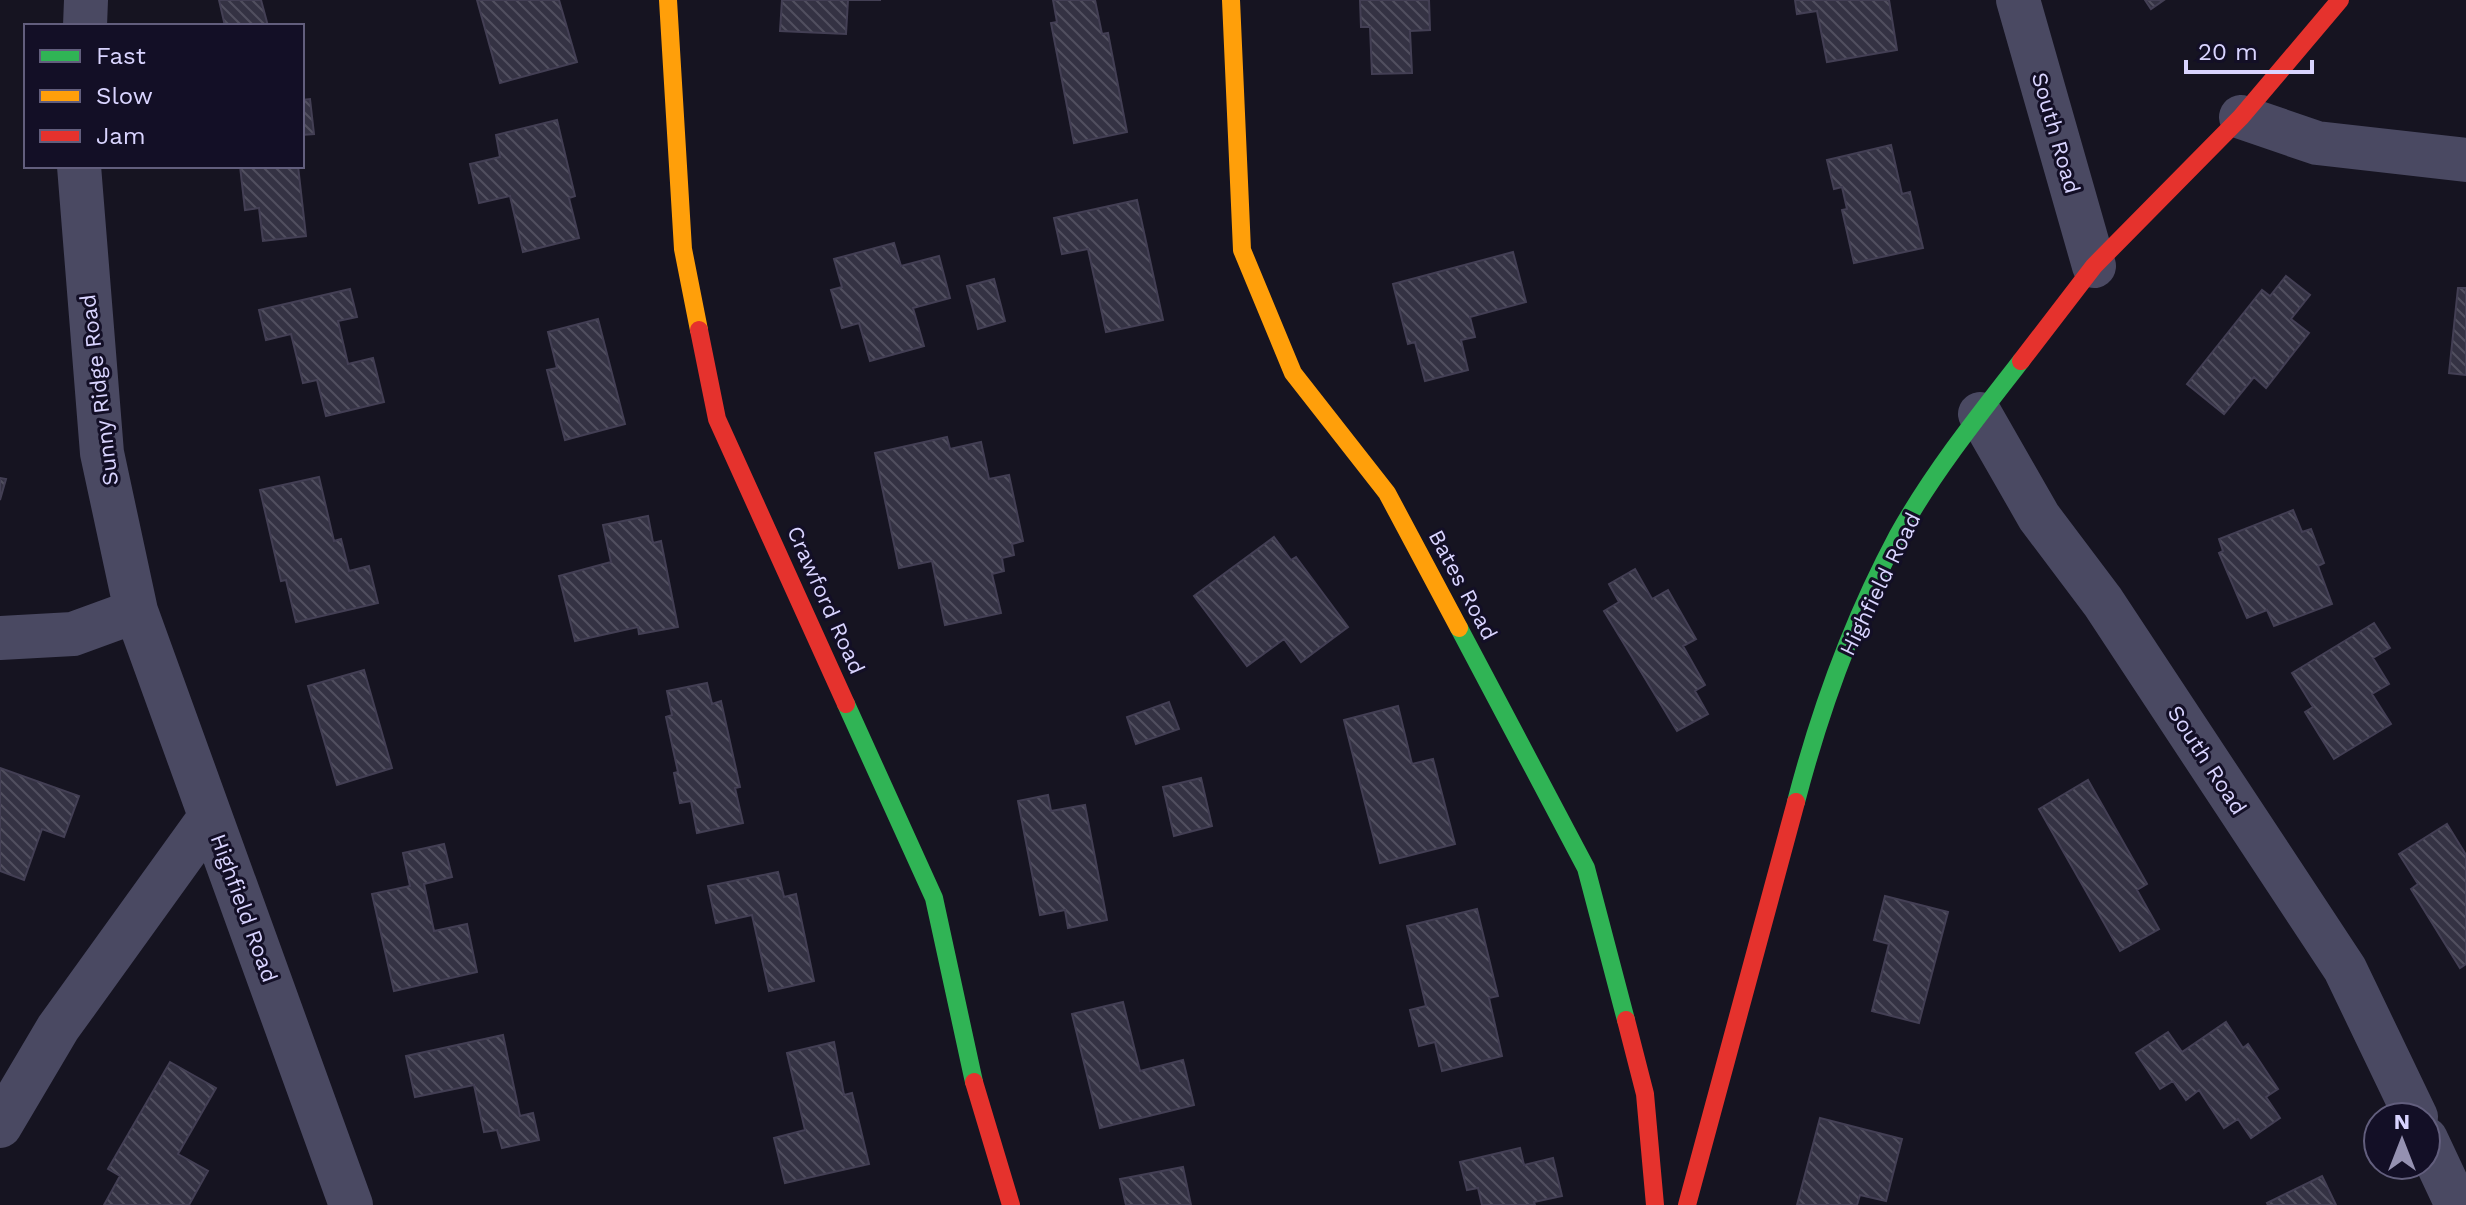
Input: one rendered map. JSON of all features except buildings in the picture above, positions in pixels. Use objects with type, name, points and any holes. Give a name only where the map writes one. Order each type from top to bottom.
[{"type":"street","points":[[85,24],[86,0]]},
{"type":"street","name":"Crawford Road","points":[[668,0],[683,249],[717,419],[934,898],[977,1095],[1011,1205]]},
{"type":"street","name":"Bates Road","points":[[1231,0],[1242,250],[1293,373],[1387,493],[1586,868],[1645,1094],[1655,1205]]},
{"type":"street","name":"South Road","points":[[2018,0],[2094,266]]},
{"type":"street","name":"Highfield Road","points":[[1687,1205],[1812,741],[1851,636],[1899,534],[1980,414],[2094,266],[2241,117],[2340,0]]},
{"type":"street","points":[[2241,117],[2317,143],[2466,160]]},
{"type":"street","name":"Sunny Ridge Road","points":[[79,168],[102,453],[136,611]]},
{"type":"street","name":"South Road","points":[[1980,414],[2039,517],[2103,602],[2345,969],[2408,1101]]},
{"type":"street","points":[[0,638],[73,634],[136,611]]},
{"type":"street","name":"Highfield Road","points":[[136,611],[351,1205]]},
{"type":"street","points":[[0,1126],[58,1028],[210,817]]},
{"type":"street","points":[[2442,1173],[2457,1205]]},
{"type":"traffic: fast","points":[[1796,802],[1839,666],[1866,599],[1898,535],[1972,424],[2021,361]]},
{"type":"traffic: fast","points":[[1459,628],[1586,868],[1626,1020]]},
{"type":"traffic: fast","points":[[846,704],[934,898],[974,1082]]},
{"type":"traffic: slow","points":[[668,0],[683,249],[699,330]]},
{"type":"traffic: slow","points":[[1231,0],[1242,250],[1293,373],[1387,493],[1459,628]]},
{"type":"traffic: jam","points":[[2021,361],[2094,266],[2241,117],[2340,0]]},
{"type":"traffic: jam","points":[[699,330],[717,419],[846,704]]},
{"type":"traffic: jam","points":[[1687,1205],[1796,802]]},
{"type":"traffic: jam","points":[[1626,1020],[1645,1094],[1655,1205]]},
{"type":"traffic: jam","points":[[974,1082],[1011,1205]]}]
